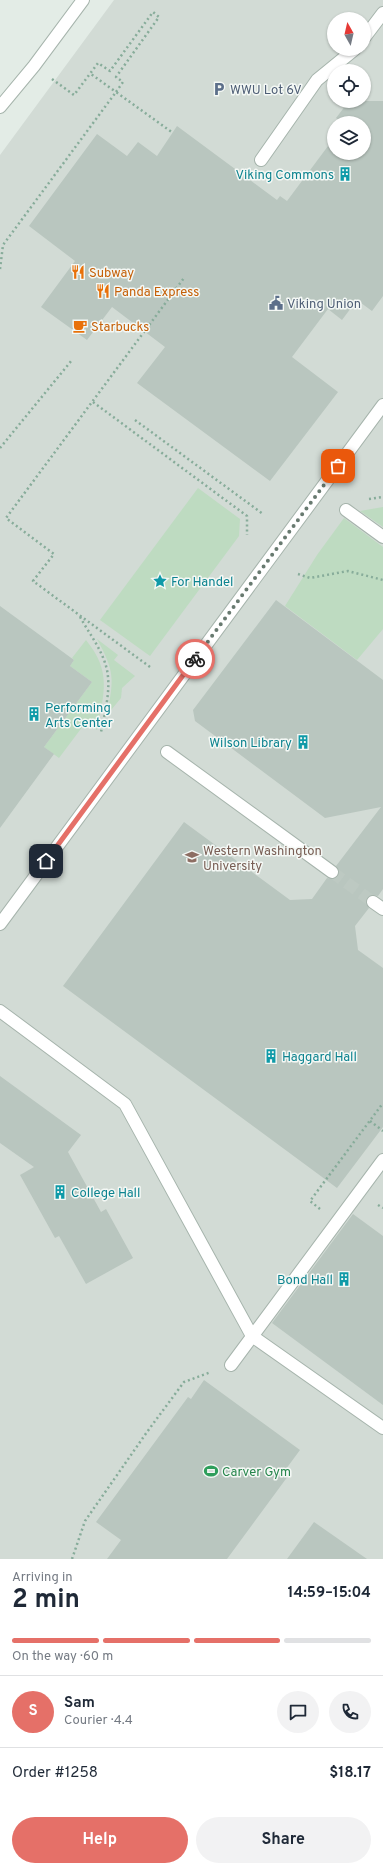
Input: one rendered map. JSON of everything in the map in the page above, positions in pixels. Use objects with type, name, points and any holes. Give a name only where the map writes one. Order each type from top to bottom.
[{"type":"street","points":[[0,107],[34,66],[83,0]]},
{"type":"street","points":[[371,29],[383,13]]},
{"type":"street","points":[[261,160],[318,80],[347,56]]},
{"type":"street","points":[[0,924],[383,405]]},
{"type":"street","points":[[346,510],[383,537]]},
{"type":"street","points":[[168,752],[332,872]]},
{"type":"street","points":[[0,1011],[125,1104],[252,1336],[383,1428]]},
{"type":"street","points":[[231,1365],[383,1160]]},
{"type":"path","points":[[0,269],[3,245],[123,82],[116,77],[159,17],[153,12],[110,71],[98,63],[74,95],[34,66]]},
{"type":"path","points":[[91,74],[173,132]]},
{"type":"path","points":[[150,667],[33,581],[54,554],[6,518],[184,278]]},
{"type":"path","points":[[0,448],[72,360]]},
{"type":"path","points":[[93,402],[247,516],[247,535]]},
{"type":"path","points":[[135,420],[263,514]]},
{"type":"path","points":[[298,574],[310,578],[348,571],[383,580]]},
{"type":"path","points":[[79,615],[102,656],[107,669],[108,683],[101,732]]},
{"type":"path","points":[[337,1222],[310,1201],[383,1103]]},
{"type":"path","points":[[370,1120],[383,1131]]},
{"type":"path","points":[[72,1559],[85,1522],[146,1432],[184,1382],[231,1365]]},
{"type":"shaded area","name":"Western Washington University","points":[[114,0],[383,0],[383,1559],[0,1559],[0,155]]},
{"type":"green space","points":[[198,488],[240,519],[239,536],[150,656],[100,620]]},
{"type":"green space","points":[[383,507],[383,527],[360,511]]},
{"type":"green space","points":[[344,518],[383,547],[383,629],[357,660],[285,606],[317,555]]},
{"type":"green space","points":[[97,639],[118,655],[114,660],[135,676],[122,688],[121,698],[107,715],[112,684],[110,668]]},
{"type":"green space","points":[[86,640],[100,662],[103,673],[104,683],[102,705],[97,730],[86,722],[59,758],[44,747],[92,682],[70,666],[74,660],[72,658]]},
{"type":"building","name":"Viking Union","points":[[371,101],[383,101],[383,296],[372,311],[357,300],[342,320],[328,309],[292,357],[338,392],[270,481],[137,383],[165,347],[112,307],[87,340],[41,307],[75,261],[29,226],[97,134],[127,156],[138,142],[157,156],[177,126],[277,200],[280,196],[287,201],[327,147],[327,160],[371,160],[371,116],[338,116],[344,108],[371,108]]},
{"type":"building","name":"Haggard Hall","points":[[276,600],[383,680],[383,889],[378,896],[373,895],[367,897],[366,902],[369,908],[355,926],[358,950],[383,968],[383,1127],[337,1188],[63,986],[184,822],[290,900],[312,899],[327,878],[332,879],[338,877],[339,872],[336,866],[381,807],[325,818],[195,721],[193,710]]},
{"type":"building","name":"Performing Arts Center","points":[[0,606],[74,660],[70,666],[92,682],[44,747],[54,754],[0,828]]},
{"type":"building","name":"College Hall","points":[[0,1076],[81,1135],[68,1152],[101,1212],[106,1209],[133,1258],[86,1284],[59,1236],[55,1238],[20,1175],[34,1167],[0,1143]]},
{"type":"building","name":"Bond Hall","points":[[353,1214],[383,1236],[383,1405],[272,1323]]},
{"type":"building","name":"Carver Gym","points":[[204,1380],[300,1450],[286,1469],[291,1472],[227,1559],[107,1559],[121,1540],[96,1522],[188,1397],[191,1399]]},
{"type":"building","points":[[314,1522],[367,1559],[287,1559]]},
{"type":"tunnel","points":[[332,872],[373,902]]},
{"type":"way so far","points":[[195,659],[338,466]]},
{"type":"place","name":"WWU Lot 6V","points":[[219,89]]},
{"type":"place","name":"Viking Commons","points":[[345,174]]},
{"type":"place","name":"Subway","points":[[78,272]]},
{"type":"place","name":"Panda Express","points":[[103,291]]},
{"type":"place","name":"Viking Union","points":[[276,303]]},
{"type":"place","name":"Starbucks","points":[[80,326]]},
{"type":"place","name":"For Handel","points":[[160,581]]},
{"type":"place","name":"Performing Arts Center","points":[[34,714]]},
{"type":"place","name":"Wilson Library","points":[[303,742]]},
{"type":"place","name":"Western Washington University","points":[[192,857]]},
{"type":"place","name":"Haggard Hall","points":[[271,1056]]},
{"type":"place","name":"College Hall","points":[[60,1192]]},
{"type":"place","name":"Bond Hall","points":[[344,1279]]},
{"type":"place","name":"Carver Gym","points":[[211,1471]]},
{"type":"route","points":[[46,861],[195,659]]}]
